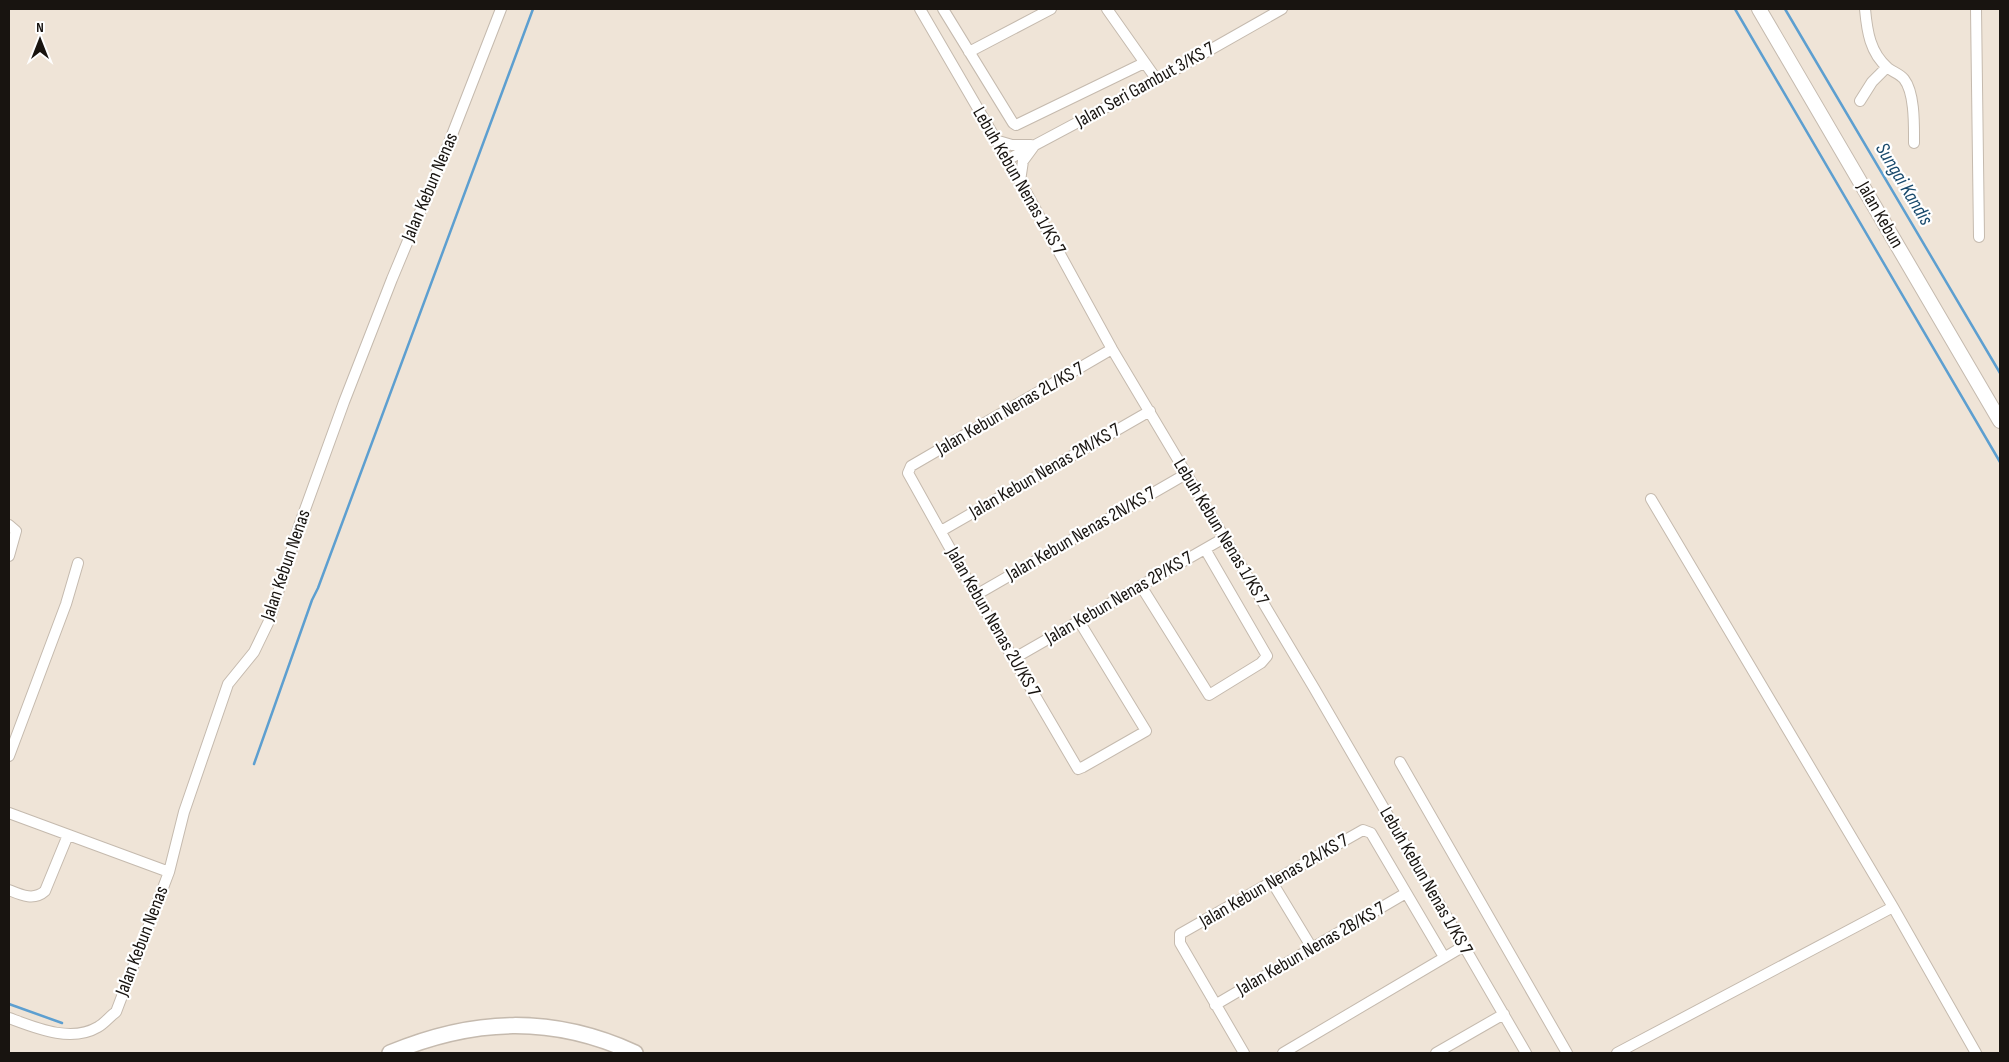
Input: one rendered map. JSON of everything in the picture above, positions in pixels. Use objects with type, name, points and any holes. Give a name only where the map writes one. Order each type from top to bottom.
[{"type":"highway","points":[[390,1053],[418,1041],[442,1034],[492,1026],[529,1026],[562,1029],[609,1042],[635,1053]]},
{"type":"main road","name":"Jalan Kebun","points":[[1759,9],[2000,422]]},
{"type":"street","name":"Jalan Kebun Nenas","points":[[9,1018],[60,1034],[82,1033],[99,1027],[116,1012],[169,872],[184,812],[228,684],[254,652],[269,621],[299,526],[344,402],[501,9]]},
{"type":"street","name":"Lebuh Kebun Nenas 1/KS 7","points":[[920,9],[1020,181],[1112,349],[1526,1053]]},
{"type":"street","points":[[943,9],[1013,123],[1019,124],[1144,63]]},
{"type":"street","points":[[969,52],[1051,9]]},
{"type":"street","points":[[1107,9],[1157,80]]},
{"type":"street","name":"Jalan Seri Gambut 3/KS 7","points":[[1007,160],[1157,80],[1282,9]]},
{"type":"street","points":[[1865,9],[1872,48],[1887,67],[1904,79],[1913,107],[1914,143]]},
{"type":"street","points":[[1976,9],[1979,237]]},
{"type":"street","points":[[1860,101],[1872,82],[1887,67]]},
{"type":"street","points":[[995,140],[1012,145],[1034,145]]},
{"type":"street","points":[[1020,181],[1023,161],[1034,145]]},
{"type":"street","name":"Jalan Kebun Nenas 2L/KS 7","points":[[908,470],[911,466],[1112,349]]},
{"type":"street","name":"Jalan Kebun Nenas 2M/KS 7","points":[[941,531],[1150,411]]},
{"type":"street","name":"Jalan Kebun Nenas 2U/KS 7","points":[[908,470],[976,595],[1076,767],[1083,768],[1146,731],[1079,621]]},
{"type":"street","name":"Jalan Kebun Nenas 2N/KS 7","points":[[976,595],[1186,474]]},
{"type":"street","points":[[1651,499],[1893,907],[1976,1053]]},
{"type":"street","points":[[9,556],[13,528]]},
{"type":"street","name":"Jalan Kebun Nenas 2P/KS 7","points":[[1014,659],[1224,538]]},
{"type":"street","points":[[1141,586],[1209,695],[1261,663],[1266,659],[1266,653],[1205,549]]},
{"type":"street","points":[[9,756],[66,604],[78,563]]},
{"type":"street","points":[[1400,762],[1567,1053]]},
{"type":"street","points":[[9,812],[169,872]]},
{"type":"street","name":"Jalan Kebun Nenas 2A/KS 7","points":[[1215,1005],[1180,943],[1180,934],[1363,830],[1371,833],[1406,893]]},
{"type":"street","points":[[9,890],[31,896],[39,896],[45,891],[68,834]]},
{"type":"street","points":[[1272,882],[1312,948]]},
{"type":"street","points":[[1406,893],[1444,957]]},
{"type":"street","name":"Jalan Kebun Nenas 2B/KS 7","points":[[1215,1005],[1406,893]]},
{"type":"street","points":[[1617,1053],[1893,907]]},
{"type":"street","points":[[1283,1053],[1464,946]]},
{"type":"street","points":[[1215,1005],[1244,1053]]},
{"type":"street","points":[[1436,1053],[1504,1014]]},
{"type":"waterway","points":[[254,764],[312,600],[533,9]]},
{"type":"waterway","points":[[1735,9],[2000,462]]},
{"type":"waterway","name":"Sungai Kandis","points":[[1785,9],[2000,373]]},
{"type":"waterway","points":[[9,1004],[62,1023]]}]
